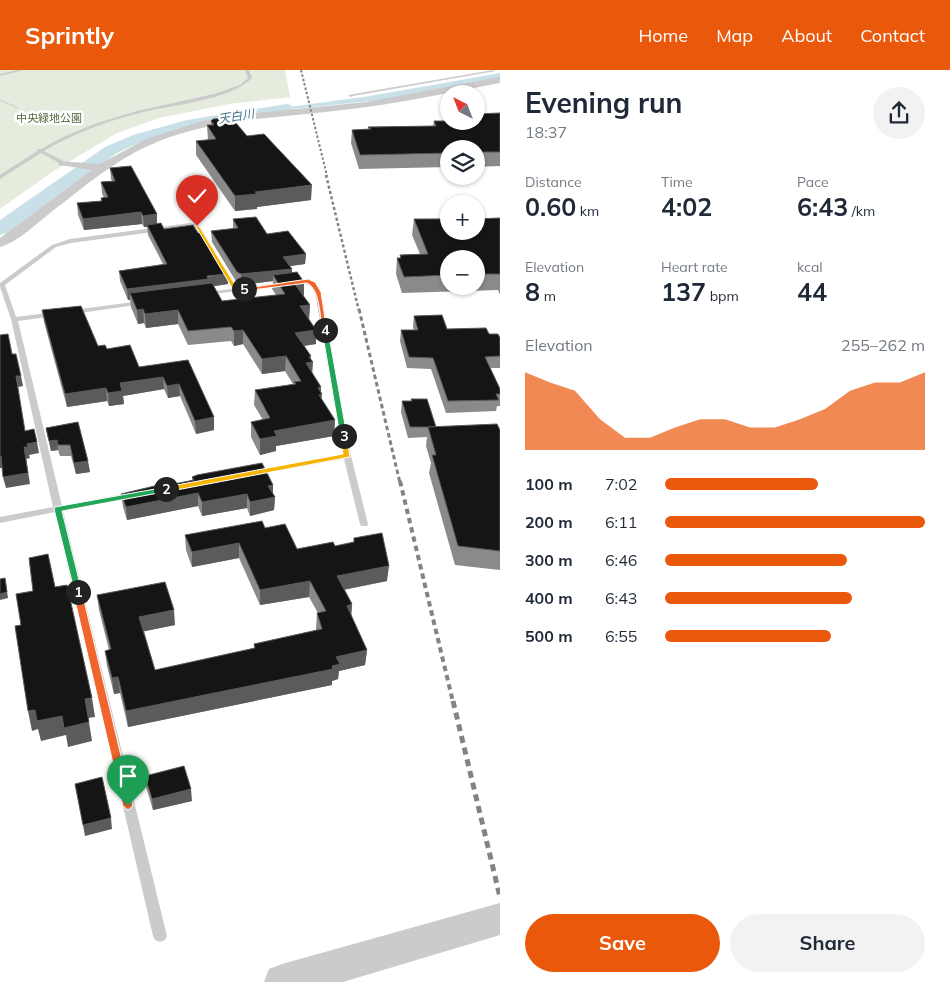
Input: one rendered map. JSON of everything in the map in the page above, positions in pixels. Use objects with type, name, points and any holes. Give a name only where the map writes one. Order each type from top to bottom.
[{"type":"street","points":[[0,243],[20,231],[81,182],[121,154],[182,129],[279,113],[364,104],[500,81]]},
{"type":"street","points":[[66,163],[102,168]]},
{"type":"street","points":[[282,982],[500,918]]},
{"type":"lane","points":[[0,75],[22,70]]},
{"type":"lane","points":[[0,177],[39,150],[74,133],[103,122],[237,88],[250,78],[247,70]]},
{"type":"lane","points":[[364,104],[350,95],[494,71]]},
{"type":"lane","points":[[39,150],[66,163]]},
{"type":"lane","points":[[160,936],[14,319],[2,284],[54,246],[70,240],[190,225],[197,226],[211,250]]},
{"type":"lane","points":[[216,258],[236,290]]},
{"type":"lane","points":[[197,295],[302,281],[313,283],[318,292],[347,456],[364,524]]},
{"type":"lane","points":[[14,319],[149,302]]},
{"type":"lane","points":[[241,475],[347,456]]},
{"type":"lane","points":[[0,520],[145,493]]},
{"type":"path","points":[[0,100],[18,108]]},
{"type":"green space","name":"中央緑地公園","points":[[0,70],[285,70],[290,97],[229,104],[159,118],[117,133],[52,172],[0,209]]},
{"type":"water","points":[[500,73],[500,79],[466,85],[440,85],[440,90],[381,100],[231,115],[370,96]]},
{"type":"building","points":[[500,113],[500,152],[485,152],[485,140],[440,140],[440,153],[360,155],[352,130],[371,129],[368,127],[436,126],[434,121],[440,121],[440,130],[485,130],[485,114]]},
{"type":"building","points":[[229,118],[247,136],[264,134],[312,185],[235,196],[196,141],[216,139],[207,125],[214,125],[211,121],[213,119]]},
{"type":"building","points":[[131,166],[157,214],[143,216],[141,212],[83,219],[77,203],[102,201],[101,198],[108,197],[101,182],[115,181],[110,168]]},
{"type":"building","points":[[256,217],[267,234],[288,231],[306,254],[283,257],[292,269],[241,274],[237,272],[211,231],[238,228],[233,219]]},
{"type":"building","points":[[500,218],[500,274],[485,274],[485,250],[440,250],[440,275],[404,277],[397,258],[401,258],[400,255],[428,254],[414,219],[440,219],[440,240],[485,240],[485,219]]},
{"type":"building","points":[[161,223],[164,229],[193,225],[198,233],[202,233],[227,274],[207,276],[208,279],[127,289],[119,271],[167,264],[147,225]]},
{"type":"building","points":[[297,272],[304,282],[294,283],[310,305],[300,306],[316,330],[295,333],[311,356],[309,357],[313,362],[306,363],[321,387],[318,388],[322,394],[319,395],[335,420],[274,431],[277,436],[260,439],[251,422],[270,418],[255,390],[296,384],[294,382],[301,381],[286,356],[262,359],[243,330],[234,331],[231,327],[188,331],[178,310],[145,314],[143,309],[137,310],[130,293],[212,283],[222,301],[285,294],[273,275]]},
{"type":"building","points":[[81,306],[98,346],[105,345],[107,349],[130,345],[139,367],[188,360],[214,417],[195,421],[179,384],[167,386],[163,377],[120,383],[122,391],[108,393],[106,388],[65,394],[42,310]]},
{"type":"building","points":[[442,315],[447,329],[486,328],[489,334],[498,334],[500,338],[500,356],[485,357],[500,389],[500,394],[496,394],[499,400],[448,401],[433,358],[409,357],[401,330],[418,330],[414,316]]},
{"type":"building","points":[[8,334],[12,354],[16,354],[21,376],[16,376],[25,431],[34,429],[37,442],[27,444],[28,447],[24,447],[28,473],[3,477],[0,457],[0,335]]},
{"type":"building","points":[[411,399],[427,399],[436,427],[410,427],[402,401],[412,401]]},
{"type":"building","points":[[78,422],[88,461],[74,463],[70,445],[58,445],[57,440],[49,441],[46,428]]},
{"type":"building","points":[[497,424],[500,430],[500,551],[458,546],[432,455],[436,455],[428,427]]},
{"type":"building","points":[[262,463],[273,485],[268,486],[275,497],[250,502],[247,494],[202,502],[198,493],[126,507],[121,494],[163,484],[164,486],[194,480],[192,477],[197,475]]},
{"type":"building","points":[[262,521],[265,528],[285,524],[297,549],[333,542],[335,546],[354,542],[354,538],[382,533],[389,566],[337,576],[352,604],[347,606],[367,650],[336,657],[340,664],[332,666],[333,669],[126,711],[118,677],[112,678],[105,651],[111,649],[97,595],[165,582],[174,610],[139,617],[155,670],[255,648],[254,644],[322,629],[317,613],[326,611],[310,581],[260,590],[239,543],[192,552],[185,535]]},
{"type":"building","points":[[48,554],[55,587],[67,585],[92,698],[85,699],[89,722],[64,728],[62,716],[37,721],[35,710],[28,711],[15,626],[21,625],[16,594],[33,591],[29,558]]},
{"type":"building","points":[[5,578],[7,592],[0,594],[0,579]]},
{"type":"building","points":[[184,766],[191,789],[152,799],[145,776]]},
{"type":"building","points":[[102,777],[111,818],[83,825],[75,784]]},
{"type":"waterway","name":"天白川","points":[[0,229],[111,150],[138,138],[187,124],[286,108]]},
{"type":"railway","points":[[301,70],[327,176]]},
{"type":"railway","points":[[326,175],[359,311]]},
{"type":"railway","points":[[359,309],[400,483]]},
{"type":"railway","points":[[400,481],[453,702]]},
{"type":"railway","points":[[453,701],[500,897]]},
{"type":"route","points":[[128,806],[58,509],[347,456],[318,292],[313,283],[308,281],[296,282],[236,290],[197,226]]}]
